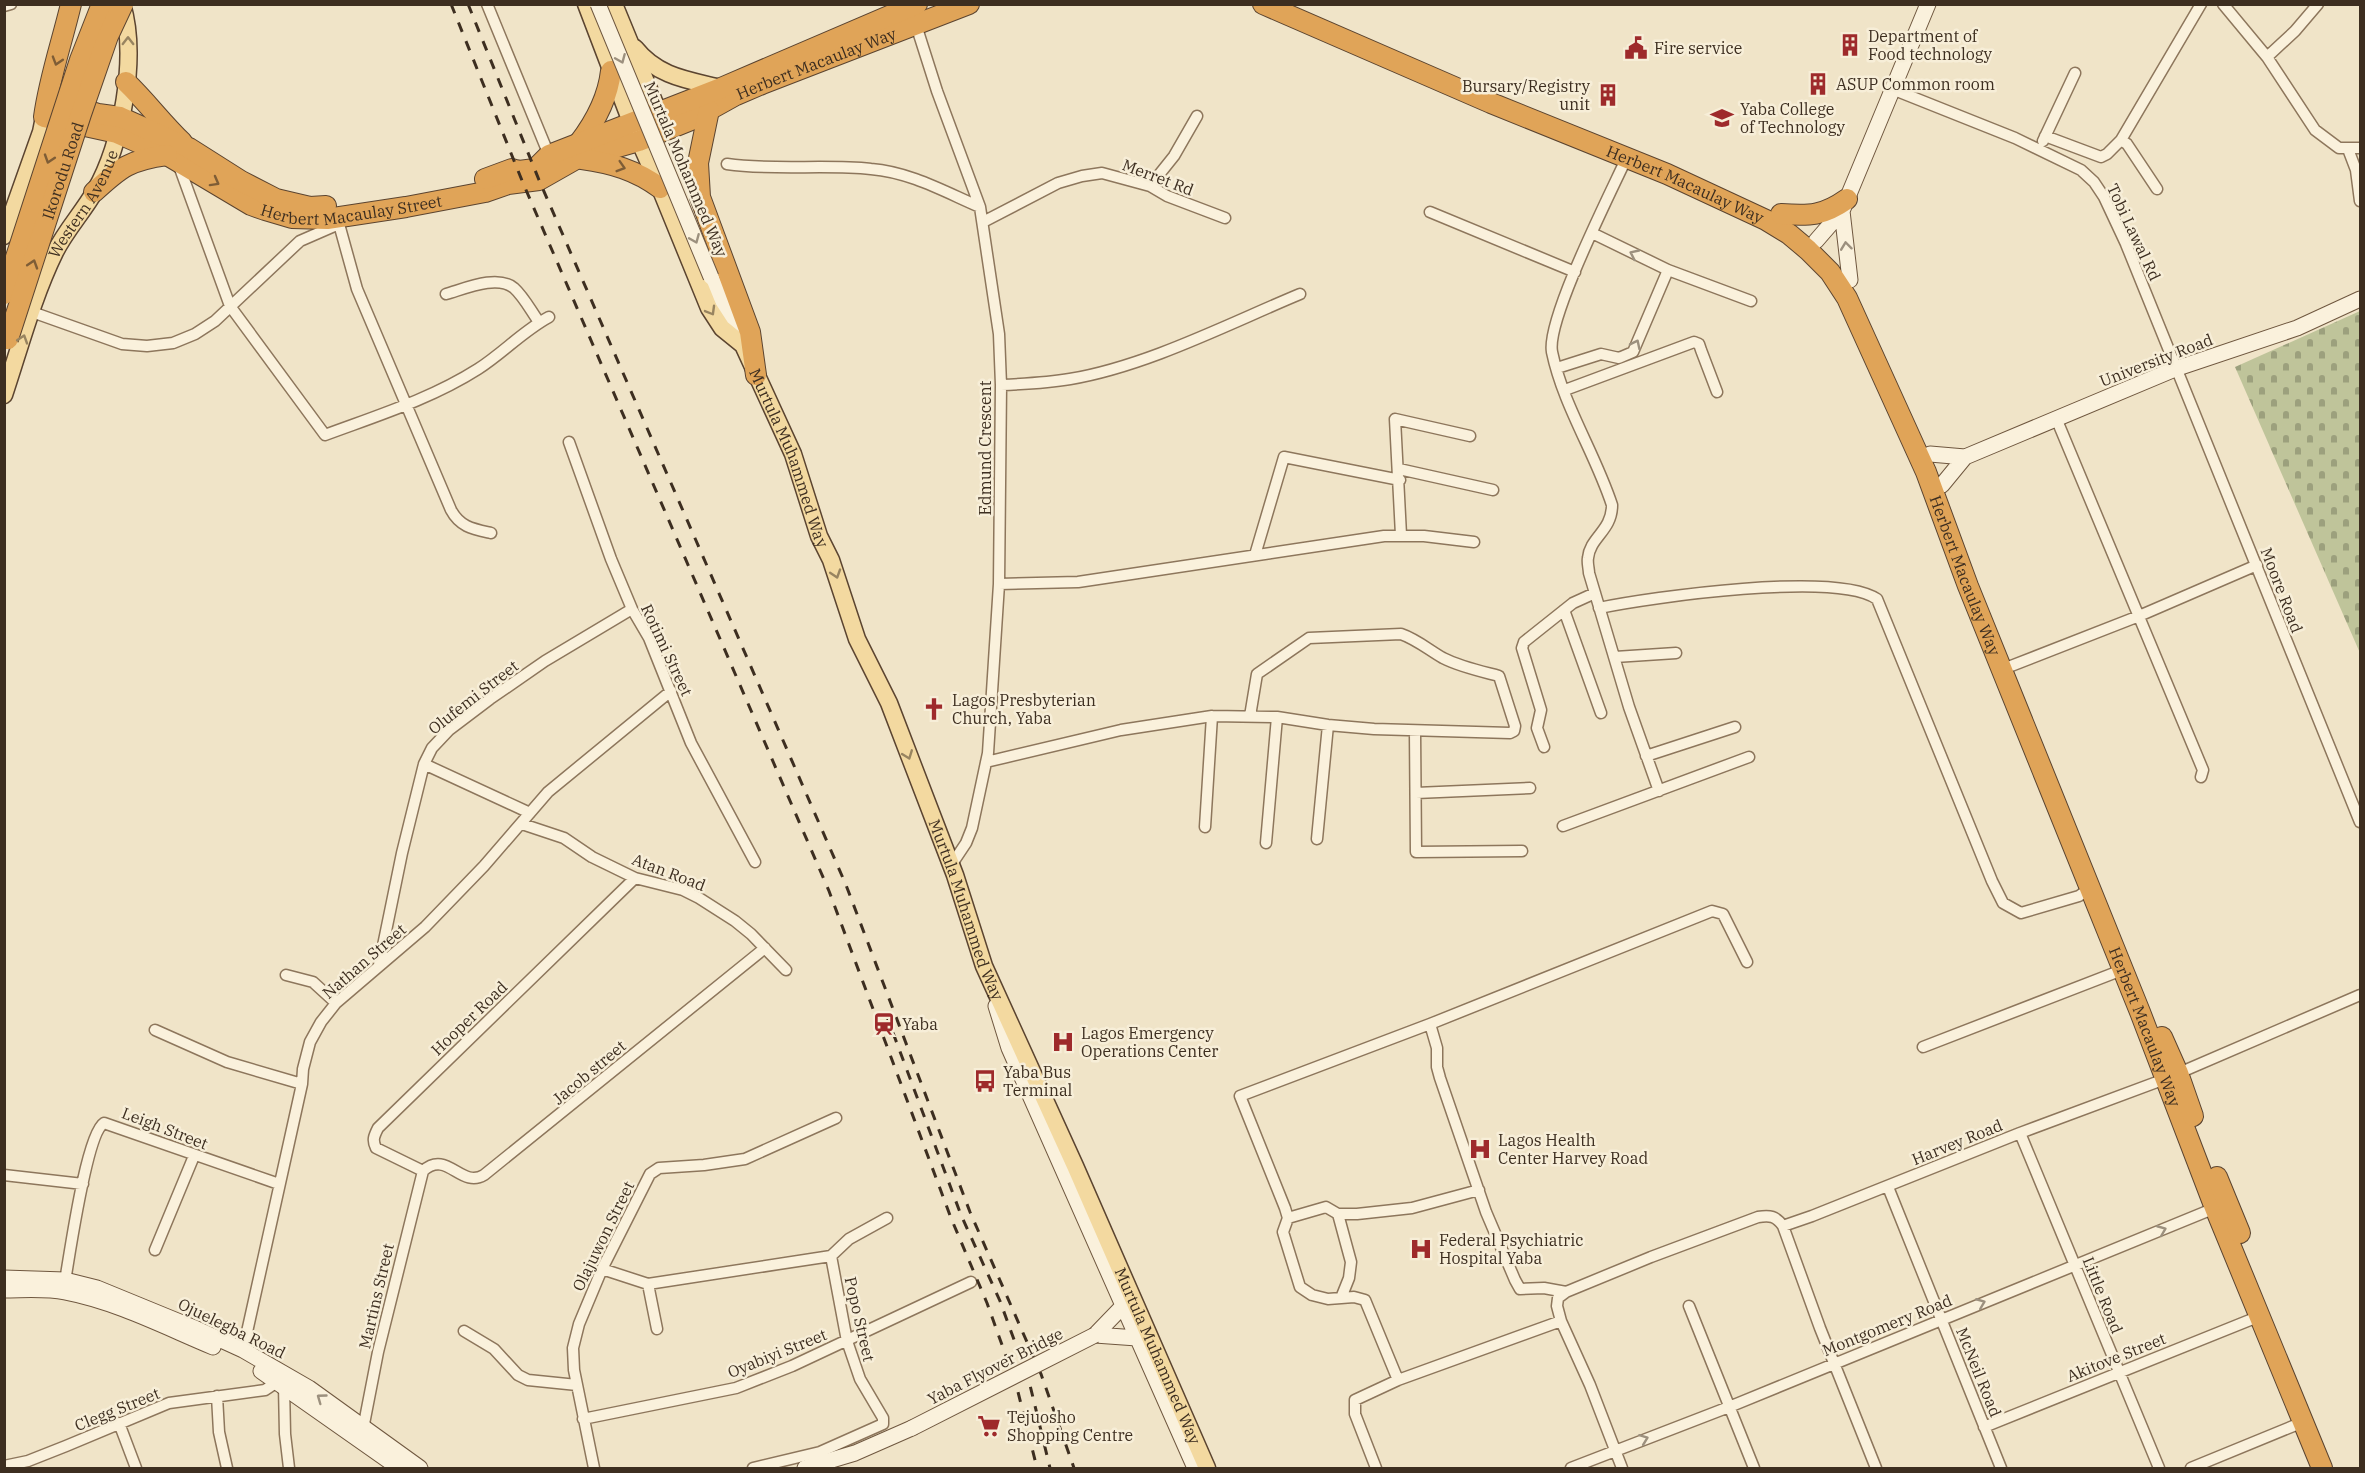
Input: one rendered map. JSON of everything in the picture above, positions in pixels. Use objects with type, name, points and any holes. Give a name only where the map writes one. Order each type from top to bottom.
[{"type":"highway","points":[[45,108],[71,4]]},
{"type":"highway","name":"Ikorodu Road","points":[[4,294],[80,60],[102,4]]},
{"type":"highway","name":"Ikorodu Road","points":[[6,344],[81,114],[108,36],[122,4]]},
{"type":"highway","name":"Herbert Macaulay Way","points":[[662,121],[732,80],[909,11],[969,4]]},
{"type":"highway","name":"Herbert Macaulay Way","points":[[1263,4],[1491,103],[1627,157],[1741,207],[1789,234],[1830,272],[1847,298],[1926,472],[1981,619],[2122,970],[2205,1148],[2336,1468]]},
{"type":"highway","name":"Herbert Macaulay Way","points":[[1282,4],[1564,123],[1609,139],[1717,184],[1781,214],[1816,241],[1850,280],[1930,454],[1972,570],[2172,1076],[2215,1209],[2322,1468]]},
{"type":"highway","name":"Herbert Macaulay Way","points":[[662,121],[709,110],[909,11]]},
{"type":"highway","points":[[611,71],[606,95],[578,151],[604,163],[644,176],[660,188]]},
{"type":"highway","points":[[94,192],[121,168],[132,162],[178,155],[168,129],[146,101],[126,82]]},
{"type":"highway","name":"Herbert Macaulay Street","points":[[45,108],[119,125],[178,155],[276,199],[310,207],[331,206],[453,186],[493,177],[512,169],[535,169],[549,155],[639,141],[662,121]]},
{"type":"highway","points":[[709,110],[699,163],[700,197],[750,332],[756,375]]},
{"type":"highway","name":"Herbert Macaulay Street","points":[[178,155],[251,205],[292,218],[342,220],[485,192],[508,184],[539,180],[578,151],[631,122],[662,121]]},
{"type":"highway","points":[[1781,214],[1802,216],[1819,214],[1845,205]]},
{"type":"main road","name":"Western Avenue","points":[[4,395],[55,251],[94,192],[108,164],[119,125],[126,82],[128,40],[127,21],[122,4]]},
{"type":"main road","points":[[586,4],[631,122],[709,308],[722,328],[743,345]]},
{"type":"main road","name":"Murtala Mohammed Way","points":[[598,4],[711,278],[743,345]]},
{"type":"main road","points":[[614,4],[662,121]]},
{"type":"main road","points":[[1816,241],[1845,205],[1928,4]]},
{"type":"main road","points":[[628,39],[641,56],[656,68],[687,81],[732,80]]},
{"type":"main road","points":[[4,236],[45,108]]},
{"type":"main road","points":[[1845,205],[1850,280]]},
{"type":"main road","name":"University Road","points":[[1965,457],[2175,369],[2297,327],[2361,299]]},
{"type":"main road","name":"Murtula Muhammed Way","points":[[743,345],[793,454],[819,536],[831,560],[857,639],[889,703],[955,875],[984,966],[1207,1468]]},
{"type":"main road","points":[[1930,454],[1965,457]]},
{"type":"main road","points":[[1942,485],[1965,457]]},
{"type":"main road","points":[[984,966],[1009,1048],[1195,1468]]},
{"type":"main road","name":"Ojuelegba Road","points":[[4,1278],[97,1288],[243,1350],[309,1388],[420,1468]]},
{"type":"main road","name":"Ojuelegba Road","points":[[4,1290],[64,1286],[213,1346],[281,1384],[399,1468]]},
{"type":"main road","name":"Yaba Flyover Bridge","points":[[805,1468],[855,1452],[912,1428],[1095,1335],[1123,1306]]},
{"type":"main road","points":[[1095,1335],[1137,1338]]},
{"type":"street","points":[[4,6],[11,4]]},
{"type":"street","points":[[488,4],[549,155]]},
{"type":"street","points":[[2045,136],[2101,157],[2107,154],[2121,140],[2201,4]]},
{"type":"street","points":[[2223,4],[2267,57],[2315,130],[2332,144],[2348,149],[2361,148]]},
{"type":"street","points":[[2267,57],[2318,4]]},
{"type":"street","name":"Edmund Crescent","points":[[909,11],[980,207],[999,334],[1001,385],[999,584],[986,762],[972,828],[966,843],[952,864],[955,875]]},
{"type":"street","points":[[2040,149],[2075,73]]},
{"type":"street","name":"Tobi Lawal Rd","points":[[1892,89],[2040,149],[2081,170],[2094,182],[2104,197],[2126,244],[2175,369]]},
{"type":"street","points":[[1150,186],[1174,156],[1197,116]]},
{"type":"street","points":[[2121,140],[2127,144],[2157,189]]},
{"type":"street","points":[[2348,149],[2356,170],[2360,201]]},
{"type":"street","points":[[178,155],[230,306],[325,435],[408,404],[479,368],[544,319],[507,284],[493,282],[446,294]]},
{"type":"street","points":[[1627,157],[1575,272],[1551,340],[1564,390],[1612,505],[1610,523],[1595,543],[1588,558],[1589,573],[1659,791]]},
{"type":"street","points":[[727,164],[749,167],[871,169],[892,172],[924,182],[980,207]]},
{"type":"street","name":"Merret Rd","points":[[982,222],[1058,183],[1102,172],[1150,186],[1167,196],[1225,218]]},
{"type":"street","points":[[1430,212],[1575,272]]},
{"type":"street","points":[[32,312],[113,342],[147,346],[173,343],[195,334],[215,321],[300,241],[342,220],[357,289],[457,520],[466,527],[491,533]]},
{"type":"street","points":[[1592,233],[1668,270],[1750,301]]},
{"type":"street","points":[[1557,368],[1601,354],[1619,358],[1633,352],[1668,270]]},
{"type":"street","points":[[1001,385],[1060,380],[1101,372],[1161,352],[1300,294]]},
{"type":"street","points":[[1564,390],[1694,342],[1699,344],[1717,392]]},
{"type":"street","name":"Moore Road","points":[[2175,369],[2361,822]]},
{"type":"street","points":[[2056,418],[2203,770],[2200,777]]},
{"type":"street","points":[[1401,535],[1395,419],[1470,436]]},
{"type":"street","name":"Rotimi Street","points":[[569,442],[611,559],[632,609],[649,638],[691,743],[755,862]]},
{"type":"street","points":[[1255,555],[1284,457],[1493,490]]},
{"type":"street","points":[[999,584],[1078,582],[1358,538],[1401,535],[1474,542]]},
{"type":"street","points":[[2011,666],[2256,566]]},
{"type":"street","points":[[1599,608],[1706,592],[1821,586],[1867,592],[1877,599],[2003,903],[2021,912],[2079,896],[2090,888]]},
{"type":"street","points":[[1544,747],[1537,728],[1541,710],[1522,648],[1529,638],[1564,610],[1576,601],[1595,593]]},
{"type":"street","name":"Olufemi Street","points":[[380,965],[388,916],[424,764],[432,748],[449,730],[490,699],[545,661],[632,609]]},
{"type":"street","points":[[1564,610],[1601,713]]},
{"type":"street","points":[[986,762],[1121,730],[1212,716],[1277,717],[1328,725],[1415,732],[1510,734],[1514,731],[1515,726],[1499,676],[1468,668],[1444,658],[1401,634],[1314,636],[1257,674],[1250,716]]},
{"type":"street","points":[[1615,657],[1676,653]]},
{"type":"street","name":"Nathan Street","points":[[243,1350],[302,1084],[303,1069],[310,1042],[321,1022],[336,1003],[425,927],[568,775],[671,691]]},
{"type":"street","points":[[1205,827],[1212,716]]},
{"type":"street","points":[[1266,843],[1277,717]]},
{"type":"street","points":[[1317,839],[1328,725]]},
{"type":"street","points":[[1646,756],[1735,726]]},
{"type":"street","points":[[1415,732],[1416,852],[1522,851]]},
{"type":"street","points":[[1563,826],[1749,757]]},
{"type":"street","points":[[424,764],[530,813]]},
{"type":"street","points":[[1416,793],[1530,788]]},
{"type":"street","name":"Atan Road","points":[[522,824],[564,838],[592,857],[635,878],[683,890],[699,898],[735,921],[786,970]]},
{"type":"street","name":"Hooper Road","points":[[423,1172],[376,1148],[373,1143],[378,1128],[635,878]]},
{"type":"street","points":[[1398,1380],[1365,1300],[1354,1297],[1328,1299],[1312,1295],[1299,1287],[1282,1232],[1288,1218],[1240,1096],[1430,1024],[1712,911],[1723,914],[1747,962]]},
{"type":"street","name":"Jacob street","points":[[423,1172],[434,1163],[471,1178],[478,1178],[765,948]]},
{"type":"street","points":[[1923,1047],[2122,970]]},
{"type":"street","points":[[286,975],[314,982],[336,1003]]},
{"type":"street","name":"Harvey Road","points":[[1783,1226],[2172,1076],[2361,995]]},
{"type":"street","points":[[1430,1024],[1437,1048],[1437,1067],[1440,1078],[1486,1212],[1520,1289],[1544,1288],[1566,1292]]},
{"type":"street","points":[[155,1030],[227,1062],[302,1084]]},
{"type":"street","name":"Olajuwon Street","points":[[594,1468],[577,1385],[573,1348],[579,1324],[602,1269],[650,1174],[659,1168],[745,1159],[836,1118]]},
{"type":"street","name":"Leigh Street","points":[[64,1286],[90,1149],[100,1126],[104,1123],[279,1184]]},
{"type":"street","name":"Little Road","points":[[2020,1133],[2159,1468]]},
{"type":"street","points":[[155,1250],[194,1156]]},
{"type":"street","name":"Martins Street","points":[[363,1429],[378,1352],[423,1172]]},
{"type":"street","points":[[4,1174],[83,1184]]},
{"type":"street","name":"McNeil Road","points":[[1888,1187],[2001,1468]]},
{"type":"street","points":[[1288,1218],[1326,1207],[1338,1214],[1412,1208],[1479,1190]]},
{"type":"street","name":"Montgomery Road","points":[[1571,1468],[1729,1407],[2215,1209]]},
{"type":"street","points":[[1338,1214],[1351,1269],[1341,1298]]},
{"type":"street","points":[[1622,1468],[1590,1385],[1561,1321],[1557,1306],[1558,1298],[1566,1292],[1651,1257],[1758,1217],[1772,1216],[1783,1226],[1876,1468]]},
{"type":"street","points":[[602,1269],[648,1284],[831,1256],[849,1239],[887,1218]]},
{"type":"street","name":"Popo Street","points":[[753,1468],[820,1452],[883,1424],[883,1418],[860,1379],[847,1341],[831,1256]]},
{"type":"street","name":"Oyabiyi Street","points":[[583,1419],[736,1388],[792,1366],[971,1282]]},
{"type":"street","points":[[648,1284],[657,1329]]},
{"type":"street","points":[[1689,1306],[1754,1468]]},
{"type":"street","name":"Akitove Street","points":[[1984,1427],[2118,1371],[2260,1316]]},
{"type":"street","points":[[1376,1468],[1354,1406],[1355,1400],[1398,1380],[1561,1321]]},
{"type":"street","points":[[465,1331],[494,1349],[518,1375],[528,1380],[577,1385]]},
{"type":"street","points":[[281,1384],[290,1468]]},
{"type":"street","name":"Clegg Street","points":[[4,1466],[37,1457],[169,1403],[265,1390],[281,1384]]},
{"type":"street","points":[[218,1396],[219,1432],[226,1468]]},
{"type":"street","points":[[2191,1468],[2303,1422]]},
{"type":"street","points":[[119,1423],[136,1468]]},
{"type":"green space","points":[[2360,311],[2360,653],[2235,367]]},
{"type":"railway","points":[[451,4],[523,183],[829,891],[951,1218],[987,1303],[1016,1384],[1037,1468]]},
{"type":"railway","points":[[468,4],[539,180],[846,885],[970,1212],[1041,1374],[1074,1468]]},
{"type":"railway","points":[[886,1014],[961,1215],[1000,1301],[1029,1381],[1050,1468]]},
{"type":"place","name":"Department of Food technology","points":[[1850,45]]},
{"type":"place","name":"Fire service","points":[[1636,48]]},
{"type":"place","name":"ASUP Common room","points":[[1818,84]]},
{"type":"place","name":"Bursary/Registry unit","points":[[1608,95]]},
{"type":"place","name":"Yaba College of Technology","points":[[1722,118]]},
{"type":"place","name":"Lagos Presbyterian Church, Yaba","points":[[934,709]]},
{"type":"place","name":"Yaba","points":[[884,1024]]},
{"type":"place","name":"Lagos Emergency Operations Center","points":[[1063,1042]]},
{"type":"place","name":"Yaba Bus Terminal","points":[[985,1081]]},
{"type":"place","name":"Lagos Health Center Harvey Road","points":[[1480,1149]]},
{"type":"place","name":"Federal Psychiatric Hospital Yaba","points":[[1421,1249]]},
{"type":"place","name":"Tejuosho Shopping Centre","points":[[989,1426]]}]
